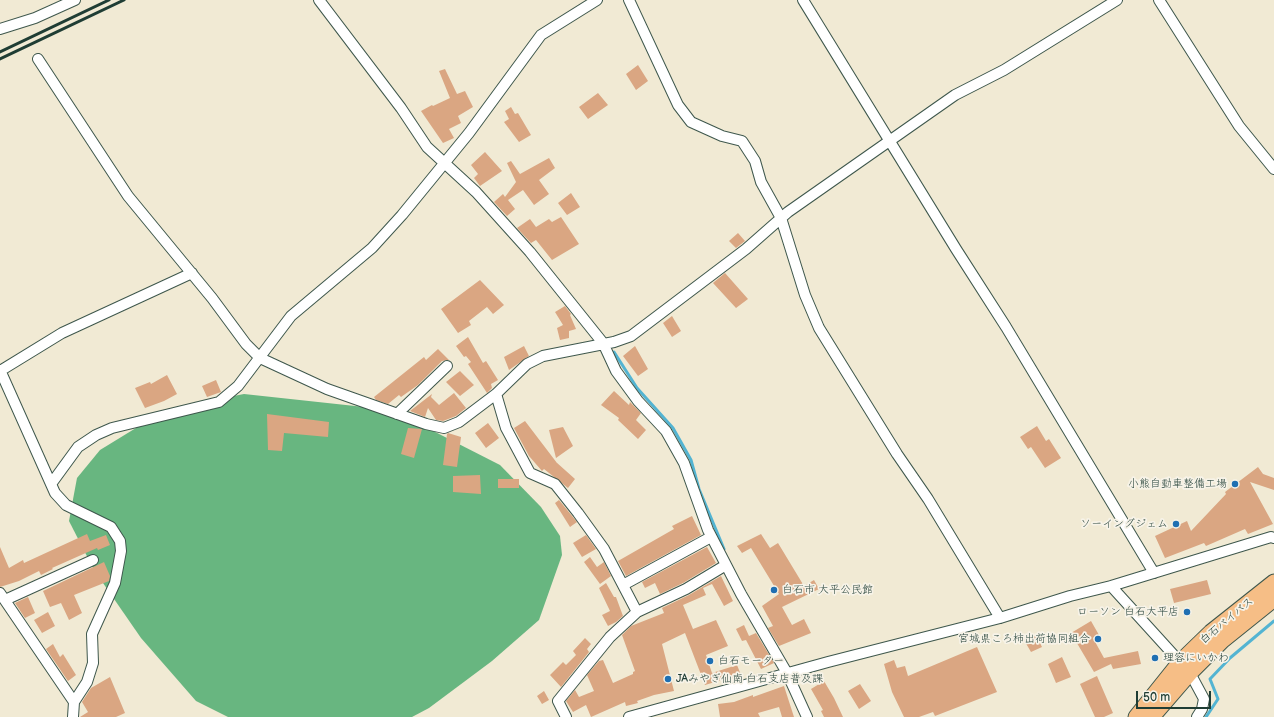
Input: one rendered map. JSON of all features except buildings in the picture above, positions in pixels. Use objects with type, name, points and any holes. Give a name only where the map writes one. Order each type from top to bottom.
[{"type":"highway","name":"白石バイパス","points":[[1136,717],[1180,662],[1211,632],[1274,582]]},
{"type":"highway","name":"白石バイパス","points":[[1152,717],[1190,673],[1222,641],[1274,599]]},
{"type":"street","points":[[0,28],[34,18],[75,0]]},
{"type":"street","points":[[319,0],[401,108],[427,147],[476,192],[530,252],[603,343],[616,371],[638,401],[666,431],[684,463],[711,537],[787,673],[808,717]]},
{"type":"street","points":[[51,484],[78,446],[96,434],[112,428],[219,402],[238,386],[292,316],[372,248],[402,215],[445,164],[541,35],[598,0]]},
{"type":"street","points":[[629,0],[678,105],[691,122],[722,136],[742,141],[755,161],[761,182],[781,218],[805,295],[819,328],[897,454],[928,499],[1000,618]]},
{"type":"street","points":[[803,0],[956,249],[1006,327],[1154,573]]},
{"type":"street","points":[[38,59],[128,196],[192,273],[246,344],[260,358],[327,389],[426,424],[444,428],[459,422],[496,394],[527,364],[543,356],[614,342],[631,336],[746,249],[781,218],[955,95],[1004,70],[1117,0]]},
{"type":"street","points":[[1159,0],[1239,126],[1274,169]]},
{"type":"street","points":[[73,717],[74,702],[87,682],[93,663],[92,634],[115,583],[121,551],[120,541],[111,528],[66,505],[55,492],[0,370],[62,333],[192,273]]},
{"type":"street","points":[[397,414],[447,366]]},
{"type":"street","points":[[496,394],[506,428],[530,473],[555,484],[604,549],[622,585],[638,612]]},
{"type":"street","points":[[622,585],[711,537]]},
{"type":"street","points":[[629,717],[787,673],[1000,618],[1273,537]]},
{"type":"street","points":[[74,702],[2,596],[93,560]]},
{"type":"street","points":[[566,717],[558,701],[610,637],[638,612],[686,589],[726,565]]},
{"type":"street","points":[[1111,586],[1190,673],[1204,698],[1202,709],[1197,717]]},
{"type":"green space","points":[[244,394],[392,410],[500,465],[541,507],[560,536],[562,555],[539,620],[492,661],[429,708],[412,717],[228,717],[196,701],[141,638],[94,570],[69,521],[77,478],[100,450],[167,409]]},
{"type":"waterway","points":[[614,352],[637,388],[673,428],[691,460],[699,489],[724,549]]},
{"type":"waterway","points":[[1206,717],[1218,699],[1210,679],[1230,658],[1274,621]]},
{"type":"railway","points":[[0,52],[109,0]]},
{"type":"railway","points":[[0,59],[124,0]]},
{"type":"place","name":"小熊自動車整備工場","points":[[1235,484]]},
{"type":"place","name":"ソーイングジェム","points":[[1176,524]]},
{"type":"place","name":"白石市 大平公民館","points":[[774,590]]},
{"type":"place","name":"ローソン 白石大平店","points":[[1187,612]]},
{"type":"place","name":"宮城県ころ柿出荷協同組合","points":[[1098,639]]},
{"type":"place","name":"理容にいかわ","points":[[1155,658]]},
{"type":"place","name":"白石モーター","points":[[710,661]]},
{"type":"place","name":"JAみやぎ仙南 白石支店普及課","points":[[668,679]]}]
